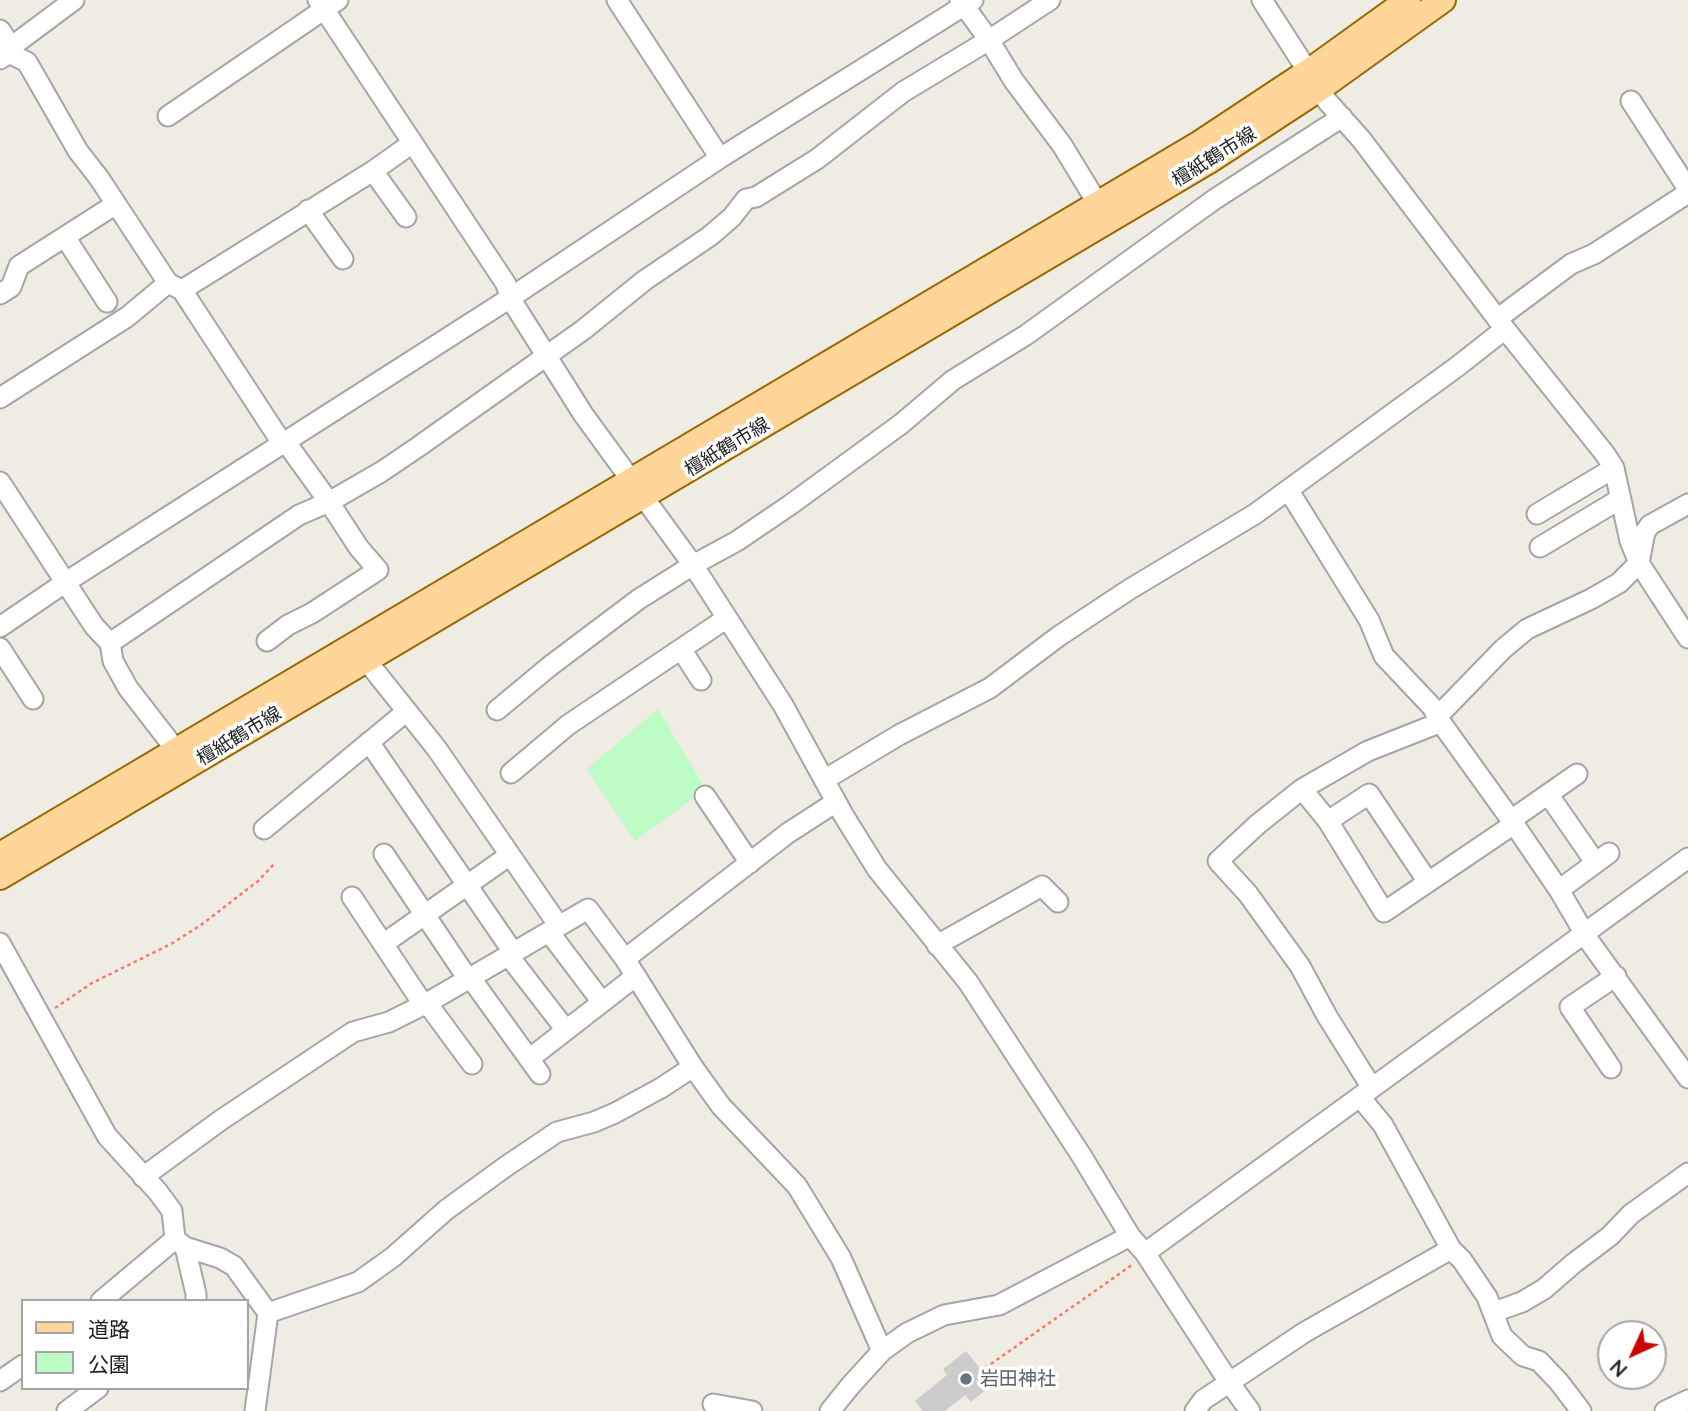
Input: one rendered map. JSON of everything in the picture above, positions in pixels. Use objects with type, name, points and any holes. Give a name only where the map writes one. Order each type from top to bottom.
[{"type":"main road","name":"檀紙鶴市線","points":[[0,855],[176,750],[1122,214],[1209,161],[1313,80],[1408,0]]},
{"type":"main road","name":"檀紙鶴市線","points":[[0,877],[366,660],[638,488],[1098,204],[1313,80],[1443,0]]},
{"type":"street","points":[[7,53],[74,0]]},
{"type":"street","points":[[617,0],[720,158]]},
{"type":"street","points":[[110,643],[299,515],[330,502],[381,472],[547,356],[645,280],[710,236],[732,217],[746,200],[756,197],[817,159],[903,92],[1050,0]]},
{"type":"street","points":[[1262,0],[1313,80],[1605,454],[1614,468],[1630,541],[1639,563],[1688,638]]},
{"type":"street","points":[[0,627],[510,298],[720,158],[966,2],[1014,81],[1062,145],[1098,204]]},
{"type":"street","points":[[168,116],[326,3],[411,144],[506,284],[510,298],[547,356],[693,565],[783,705],[836,802],[877,869],[968,982],[1081,1155],[1130,1236],[1145,1253],[1250,1411]]},
{"type":"street","points":[[0,30],[7,53],[27,62],[78,151],[283,442],[330,502],[359,548],[378,570],[288,625],[267,641]]},
{"type":"street","points":[[824,780],[899,735],[990,688],[1059,636],[1289,491],[1501,324],[1571,264],[1594,254],[1688,191],[1631,101]]},
{"type":"street","points":[[497,710],[639,599],[737,541],[790,505],[901,424],[953,380],[1027,335],[1215,199],[1342,117]]},
{"type":"street","points":[[0,398],[175,287],[373,171],[411,144]]},
{"type":"street","points":[[373,171],[406,217]]},
{"type":"street","points":[[0,294],[11,287],[19,266],[116,204]]},
{"type":"street","points":[[309,210],[343,259]]},
{"type":"street","points":[[65,237],[107,303]]},
{"type":"street","points":[[1537,514],[1614,468]]},
{"type":"street","points":[[0,482],[94,626],[110,643],[113,661],[128,688],[176,750]]},
{"type":"street","points":[[1289,491],[1368,620],[1384,656],[1433,708],[1438,720],[1512,822],[1586,934],[1688,1078]]},
{"type":"street","points":[[1541,547],[1620,499]]},
{"type":"street","points":[[1581,1411],[1539,1361],[1523,1356],[1502,1336],[1487,1297],[1462,1260],[1451,1249],[1300,966],[1248,894],[1218,862],[1258,824],[1302,789],[1368,751],[1438,720],[1503,649],[1527,629],[1619,583],[1639,563],[1645,532],[1650,525],[1688,503]]},
{"type":"street","points":[[511,774],[568,725],[727,618]]},
{"type":"street","points":[[0,648],[33,699]]},
{"type":"street","points":[[681,649],[701,680]]},
{"type":"street","points":[[366,660],[437,748],[510,855],[602,1002]]},
{"type":"street","points":[[264,829],[407,711]]},
{"type":"street","points":[[369,742],[511,954],[566,1030]]},
{"type":"street","points":[[1302,789],[1328,821],[1384,912],[1577,774]]},
{"type":"street","points":[[1328,821],[1369,794],[1428,882]]},
{"type":"street","points":[[1548,794],[1602,857],[1559,890]]},
{"type":"street","points":[[705,796],[750,863]]},
{"type":"street","points":[[384,854],[469,978],[535,1066],[566,1030],[602,1002],[631,967],[750,863],[788,833],[836,802]]},
{"type":"street","points":[[383,944],[510,855]]},
{"type":"street","points":[[1145,1253],[1688,858]]},
{"type":"street","points":[[937,945],[1042,886],[1058,902]]},
{"type":"street","points":[[352,897],[425,1004],[472,1064]]},
{"type":"street","points":[[143,1177],[221,1120],[353,1032],[389,1022],[425,1004],[588,909],[631,967],[693,1067],[721,1105],[797,1186],[841,1258],[882,1351]]},
{"type":"street","points":[[0,943],[107,1136],[159,1192],[172,1212],[196,1299]]},
{"type":"street","points":[[1611,1068],[1570,1007],[1616,976]]},
{"type":"street","points":[[268,1313],[358,1282],[393,1257],[446,1210],[557,1132],[615,1113],[693,1067]]},
{"type":"street","points":[[1494,1312],[1544,1289],[1610,1236],[1631,1214],[1688,1173]]},
{"type":"street","points":[[830,1411],[882,1351],[926,1322],[944,1315],[999,1305],[1130,1236]]},
{"type":"street","points":[[180,1243],[234,1266],[268,1313]]},
{"type":"street","points":[[104,1299],[180,1243]]},
{"type":"street","points":[[1195,1411],[1203,1400],[1305,1332],[1451,1249]]},
{"type":"street","points":[[255,1411],[255,1362],[268,1313]]},
{"type":"street","points":[[0,1381],[21,1366]]},
{"type":"street","points":[[67,1411],[95,1390]]},
{"type":"street","points":[[1665,1411],[1688,1400]]},
{"type":"street","points":[[713,1404],[752,1411]]},
{"type":"path","points":[[40,1017],[92,983],[172,944],[201,925],[258,881],[275,863]]},
{"type":"path","points":[[985,1368],[1139,1260],[1145,1253]]},
{"type":"shaded area","name":"岩田神社","points":[[966,1351],[993,1384],[971,1402],[965,1395],[945,1411],[923,1411],[915,1401],[947,1375],[943,1369]]},
{"type":"green space","points":[[658,709],[706,789],[635,841],[587,769]]},
{"type":"place","name":"岩田神社","points":[[966,1379]]}]
